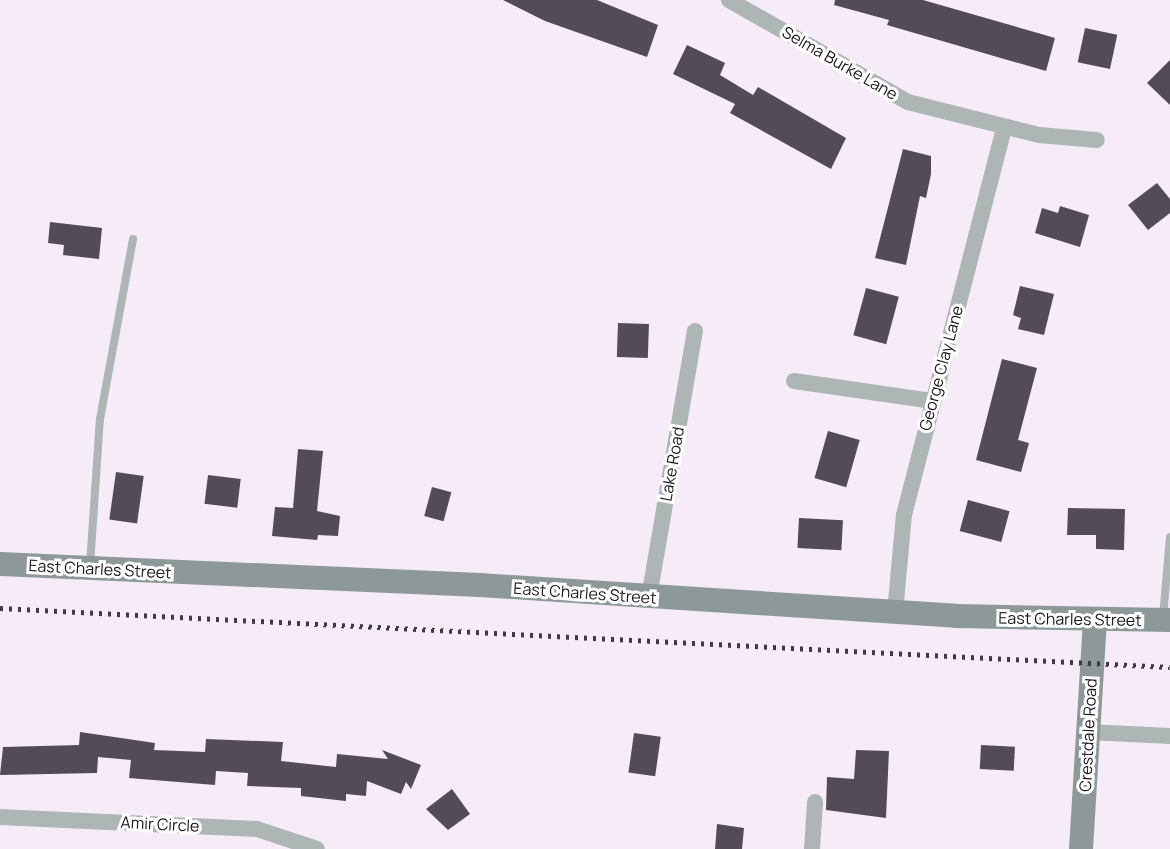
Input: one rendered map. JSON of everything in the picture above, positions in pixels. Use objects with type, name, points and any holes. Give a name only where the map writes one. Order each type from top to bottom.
[{"type":"street","name":"Selma Burke Lane","points":[[729,0],[908,102],[1004,127],[1098,140]]},
{"type":"street","name":"George Clay Lane","points":[[895,613],[904,515],[1004,127]]},
{"type":"street","name":"Lake Road","points":[[649,597],[695,331]]},
{"type":"street","points":[[794,381],[932,401]]},
{"type":"street","name":"East Charles Street","points":[[0,564],[649,597],[895,613],[1095,621],[1166,620]]},
{"type":"street","name":"Crestdale Road","points":[[1081,849],[1095,621]]},
{"type":"street","points":[[1088,732],[1170,736]]},
{"type":"street","points":[[812,849],[815,802]]},
{"type":"street","name":"Amir Circle","points":[[0,817],[256,829],[317,849]]},
{"type":"lane","points":[[90,568],[100,418],[133,239]]},
{"type":"lane","points":[[1166,620],[1170,537]]},
{"type":"building","points":[[503,0],[597,0],[658,25],[647,57],[545,21]]},
{"type":"building","points":[[835,0],[923,0],[1055,38],[1046,71],[887,25],[889,20],[834,5]]},
{"type":"building","points":[[1085,28],[1117,35],[1110,69],[1078,62]]},
{"type":"building","points":[[687,45],[725,63],[720,75],[753,95],[758,87],[846,138],[831,169],[730,113],[735,104],[673,74]]},
{"type":"building","points":[[1170,60],[1170,105],[1147,83]]},
{"type":"building","points":[[903,149],[931,156],[931,174],[926,198],[920,196],[906,265],[875,258]]},
{"type":"building","points":[[1157,183],[1170,199],[1170,213],[1148,230],[1128,205]]},
{"type":"building","points":[[1060,206],[1089,215],[1080,247],[1035,233],[1042,208],[1058,213]]},
{"type":"building","points":[[50,222],[102,228],[99,259],[63,255],[64,245],[48,243]]},
{"type":"building","points":[[1020,286],[1054,294],[1044,335],[1018,329],[1021,318],[1013,315]]},
{"type":"building","points":[[866,288],[899,297],[886,344],[853,335]]},
{"type":"building","points":[[618,323],[649,324],[648,358],[617,357]]},
{"type":"building","points":[[1002,359],[1037,368],[1018,440],[1029,443],[1021,472],[976,460]]},
{"type":"building","points":[[828,431],[860,440],[846,487],[814,478]]},
{"type":"building","points":[[298,449],[323,451],[317,511],[340,516],[338,536],[318,535],[317,540],[272,536],[275,507],[293,508]]},
{"type":"building","points":[[116,472],[144,476],[137,523],[109,520]]},
{"type":"building","points":[[208,475],[241,479],[237,508],[204,504]]},
{"type":"building","points":[[432,487],[451,492],[444,521],[424,516]]},
{"type":"building","points":[[968,500],[1010,511],[1001,542],[960,531]]},
{"type":"building","points":[[1068,508],[1125,509],[1124,550],[1096,549],[1096,535],[1067,535]]},
{"type":"building","points":[[799,518],[843,520],[841,550],[797,548]]},
{"type":"building","points":[[80,732],[155,743],[154,750],[205,752],[206,739],[283,742],[281,761],[336,767],[337,754],[388,759],[382,750],[421,765],[411,789],[406,782],[401,794],[367,781],[366,796],[346,794],[346,801],[301,796],[301,788],[247,786],[248,773],[216,771],[215,785],[129,778],[131,760],[98,757],[97,773],[0,775],[3,747],[79,745]]},
{"type":"building","points":[[634,733],[661,737],[655,776],[628,773]]},
{"type":"building","points":[[981,745],[1015,747],[1014,771],[980,769]]},
{"type":"building","points":[[856,750],[889,751],[886,818],[826,810],[827,777],[854,779]]},
{"type":"building","points":[[452,789],[470,814],[448,830],[426,809]]},
{"type":"building","points":[[717,824],[744,828],[742,849],[715,849]]},
{"type":"railway","points":[[0,608],[1170,667]]}]
